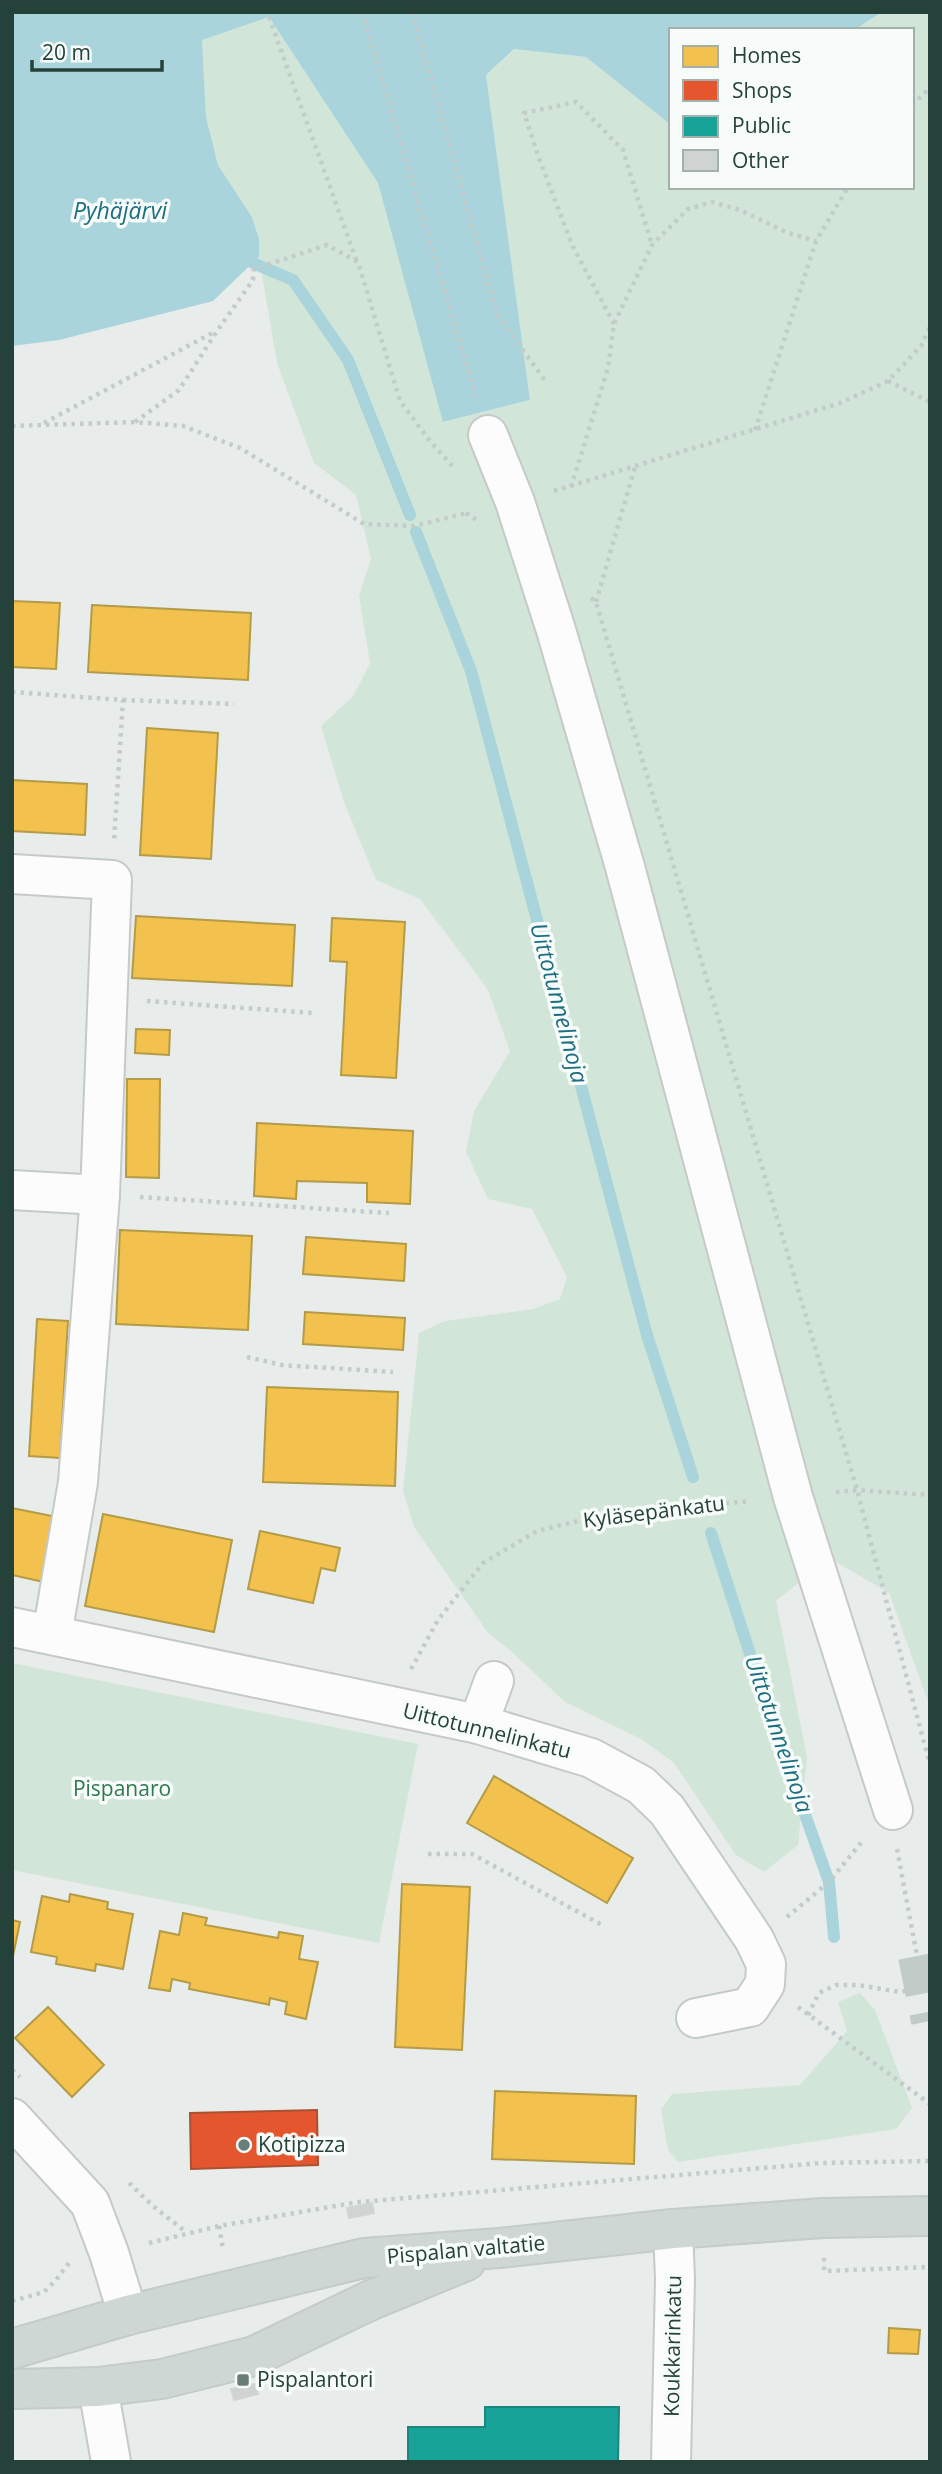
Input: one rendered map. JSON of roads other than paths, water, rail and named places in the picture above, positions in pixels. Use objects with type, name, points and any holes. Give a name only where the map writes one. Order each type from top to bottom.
[{"type":"main road","name":"Pispalan valtatie","points":[[12,2349],[128,2315],[364,2258],[499,2248],[673,2229],[823,2218],[930,2216]]},
{"type":"main road","points":[[12,2389],[98,2387],[162,2379],[254,2356],[369,2301],[499,2248]]},
{"type":"street","points":[[488,435],[515,502],[556,630],[625,867],[793,1497],[893,1810]]},
{"type":"street","points":[[12,874],[112,880],[100,1195],[78,1482],[52,1635]]},
{"type":"street","points":[[12,1190],[100,1195]]},
{"type":"street","name":"Uittotunnelinkatu","points":[[12,1627],[478,1724],[591,1758],[641,1784],[667,1810],[754,1939],[777,1991],[750,2007],[696,2018]]},
{"type":"street","points":[[478,1724],[494,1681]]},
{"type":"street","points":[[12,2118],[30,2158],[90,2203],[128,2315]]},
{"type":"street","name":"Koukkarinkatu","points":[[671,2462],[675,2279],[673,2229]]},
{"type":"street","points":[[98,2387],[111,2462]]},
{"type":"water","name":"Pyhäjärvi","points":[[12,12],[882,12],[857,28],[669,28],[669,123],[586,57],[514,49],[486,75],[530,400],[443,422],[378,183],[269,17],[202,40],[206,117],[218,165],[252,217],[259,239],[259,257],[213,301],[59,340],[12,346]]},
{"type":"waterway","name":"Uittotunnelinoja","points":[[253,263],[293,280],[348,360],[410,515]]},
{"type":"waterway","name":"Uittotunnelinoja","points":[[416,532],[471,671],[647,1335],[693,1477]]},
{"type":"waterway","name":"Uittotunnelinoja","points":[[711,1533],[769,1713],[829,1882],[834,1937]]},
{"type":"tunnel","points":[[917,1956],[930,2021]]},
{"type":"place","name":"Kotipizza","points":[[244,2145]]},
{"type":"place","name":"Pispalantori","points":[[243,2380]]},
{"type":"park label","name":"Pispanaro","points":[[122,1789]]}]
